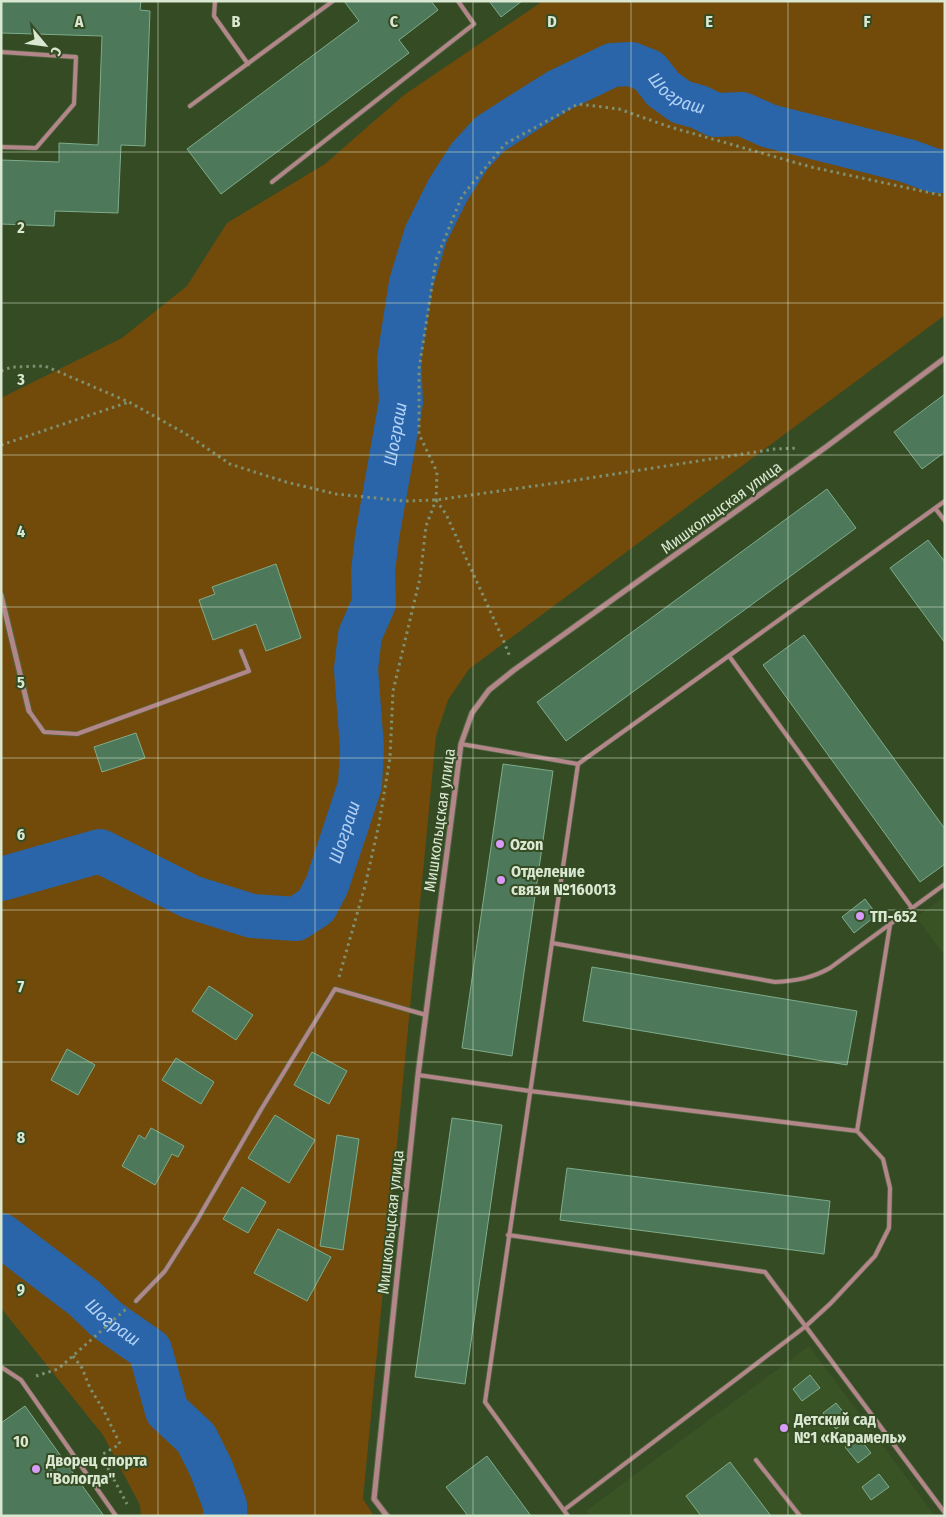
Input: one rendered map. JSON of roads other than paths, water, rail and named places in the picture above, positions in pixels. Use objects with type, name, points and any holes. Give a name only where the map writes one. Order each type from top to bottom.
[{"type":"street","name":"Мишкольцская улица","points":[[387,1516],[374,1499],[418,1075],[462,744],[472,713],[489,690],[514,670],[826,447],[945,358]]},
{"type":"street","points":[[1,595],[29,711]]},
{"type":"lane","points":[[215,1],[214,16],[248,64]]},
{"type":"lane","points":[[190,106],[333,1]]},
{"type":"lane","points":[[272,182],[474,24],[458,1]]},
{"type":"lane","points":[[1,52],[76,57],[74,104],[36,148],[1,147]]},
{"type":"lane","points":[[462,744],[578,764],[945,501]]},
{"type":"lane","points":[[935,508],[945,521]]},
{"type":"lane","points":[[29,711],[44,732],[76,734],[249,671],[241,650]]},
{"type":"lane","points":[[729,656],[912,908]]},
{"type":"lane","points":[[568,1516],[485,1402],[578,764]]},
{"type":"lane","points":[[552,943],[775,982],[796,981],[814,976],[830,968],[945,884]]},
{"type":"lane","points":[[857,1131],[890,925]]},
{"type":"lane","points":[[136,1300],[165,1271],[335,989],[426,1015]]},
{"type":"lane","points":[[418,1075],[530,1091],[857,1131],[882,1159],[890,1188],[889,1228],[875,1256],[831,1303],[806,1326],[564,1510]]},
{"type":"lane","points":[[508,1236],[766,1272],[945,1513]]},
{"type":"lane","points":[[1,1367],[21,1380],[116,1516]]},
{"type":"lane","points":[[756,1460],[800,1516]]},
{"type":"waterway","name":"Шограш","points":[[1,879],[100,851],[191,897],[252,916],[296,919],[316,906],[327,885],[360,785],[362,748],[356,669],[360,635],[374,603],[373,572],[377,537],[401,402],[399,359],[411,283],[426,234],[448,190],[469,157],[490,134],[558,91],[612,65],[631,64],[649,71],[663,89],[681,102],[699,107],[715,115],[742,114],[769,126],[908,161],[935,171],[945,171]]},
{"type":"waterway","name":"Шограш","points":[[1,1235],[84,1298],[107,1320],[150,1350],[167,1411],[196,1438],[211,1468],[225,1505],[225,1516]]},
{"type":"place","name":"Ozon","points":[[500,844]]},
{"type":"place","name":"Отделение связи №160013","points":[[501,880]]},
{"type":"place","name":"ТП-652","points":[[860,916]]},
{"type":"place","name":"Детский сад №1 «Карамель»","points":[[784,1428]]},
{"type":"place","name":"Дворец спорта \"Вологда\"","points":[[36,1469]]}]
